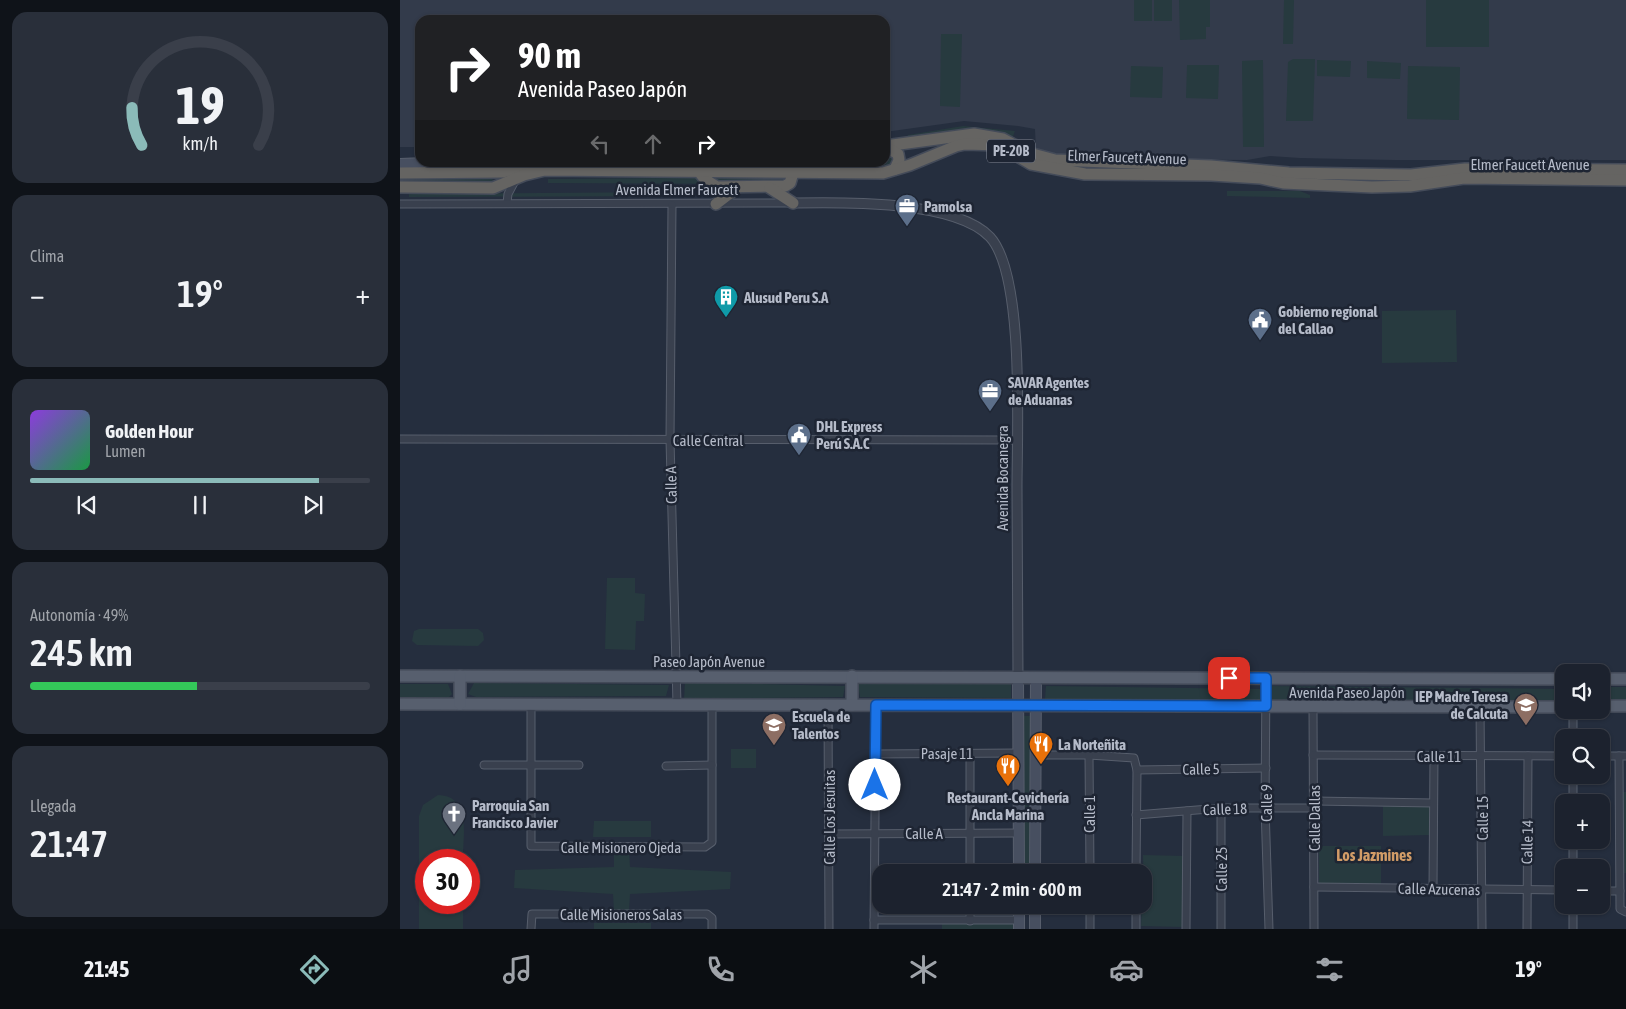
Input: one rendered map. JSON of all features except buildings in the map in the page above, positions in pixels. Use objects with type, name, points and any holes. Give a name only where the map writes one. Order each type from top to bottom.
[{"type":"highway","name":"Elmer Faucett Avenue","points":[[890,145],[974,134],[1003,138],[1029,153],[1055,160],[1211,166],[1289,173],[1411,175],[1465,169],[1626,170]]},
{"type":"highway","name":"Elmer Faucett Avenue","points":[[622,167],[696,167],[793,173],[883,173],[965,144],[999,146],[1031,164],[1085,174],[1211,175],[1260,178],[1282,183],[1372,187],[1410,186],[1464,178],[1626,180]]},
{"type":"highway","points":[[890,149],[898,154],[899,160],[895,169]]},
{"type":"highway","points":[[496,188],[502,178],[503,167]]},
{"type":"highway","name":"Elmer Faucett Avenue","points":[[400,173],[503,167]]},
{"type":"highway","name":"Elmer Faucett Avenue","points":[[400,187],[496,188],[543,167]]},
{"type":"highway","points":[[696,167],[707,182],[717,187],[770,188],[785,186],[790,183],[793,173]]},
{"type":"highway","points":[[716,204],[738,187]]},
{"type":"highway","points":[[770,188],[793,203]]},
{"type":"main road","points":[[400,164],[415,163]]},
{"type":"main road","name":"Paseo Japón Avenue","points":[[400,676],[1018,677]]},
{"type":"main road","points":[[460,676],[460,704]]},
{"type":"main road","points":[[852,676],[852,705]]},
{"type":"main road","points":[[1018,677],[1019,864]]},
{"type":"main road","name":"Avenida Paseo Japón","points":[[1018,677],[1555,679]]},
{"type":"main road","points":[[1035,864],[1036,677]]},
{"type":"main road","points":[[1610,679],[1626,679]]},
{"type":"main road","points":[[400,704],[876,705]]},
{"type":"main road","name":"Avenida Paseo Japón","points":[[876,705],[1555,707]]},
{"type":"main road","points":[[1610,706],[1626,706]]},
{"type":"main road","points":[[1035,914],[1035,929]]},
{"type":"street","points":[[507,203],[508,194],[516,179]]},
{"type":"street","name":"Avenida Elmer Faucett","points":[[400,204],[882,204],[953,216]]},
{"type":"street","name":"Calle A","points":[[672,205],[670,440],[677,704]]},
{"type":"street","name":"Avenida Bocanegra","points":[[953,216],[967,221],[990,237],[997,246],[1005,268],[1015,328],[1018,677]]},
{"type":"street","name":"Calle Central","points":[[400,439],[1017,440]]},
{"type":"street","name":"Calle 9","points":[[1266,678],[1265,808],[1269,929]]},
{"type":"street","points":[[531,704],[531,765]]},
{"type":"street","points":[[666,766],[712,765],[712,704]]},
{"type":"street","name":"Calle Los Jesuitas","points":[[828,705],[829,929]]},
{"type":"street","points":[[876,705],[875,833],[877,864]]},
{"type":"street","name":"Calle Dallas","points":[[1313,707],[1314,929]]},
{"type":"street","name":"Calle 15","points":[[1480,707],[1482,756],[1482,929]]},
{"type":"street","points":[[970,753],[970,864]]},
{"type":"street","name":"Pasaje 11","points":[[875,754],[1018,753]]},
{"type":"street","points":[[1036,755],[1089,755],[1134,758],[1136,762],[1136,864]]},
{"type":"street","name":"Calle 1","points":[[1089,755],[1090,864]]},
{"type":"street","name":"Calle 11","points":[[1314,755],[1555,756]]},
{"type":"street","points":[[1433,888],[1434,756]]},
{"type":"street","name":"Calle 14","points":[[1527,929],[1528,756]]},
{"type":"street","points":[[1622,756],[1623,875],[1620,891],[1623,911]]},
{"type":"street","points":[[484,765],[579,765]]},
{"type":"street","name":"Calle Misionero Ojeda","points":[[531,765],[532,846],[705,847],[710,844],[712,838],[712,765]]},
{"type":"street","name":"Calle 5","points":[[1136,770],[1266,768]]},
{"type":"street","name":"Calle 18","points":[[1136,815],[1221,808],[1265,808],[1314,804],[1433,803]]},
{"type":"street","name":"Calle 25","points":[[1221,808],[1221,929]]},
{"type":"street","points":[[1186,929],[1187,811]]},
{"type":"street","name":"Calle A","points":[[829,834],[1019,833]]},
{"type":"street","name":"Calle Azucenas","points":[[1314,887],[1555,890]]},
{"type":"street","points":[[1610,890],[1620,891]]},
{"type":"street","name":"Calle Misioneros Salas","points":[[532,929],[532,914],[710,916],[712,929]]},
{"type":"street","points":[[874,929],[875,914]]},
{"type":"street","points":[[970,914],[970,921]]},
{"type":"street","points":[[1090,914],[1090,929]]},
{"type":"street","points":[[1136,914],[1136,929]]},
{"type":"street","points":[[1573,914],[1573,929]]},
{"type":"street","points":[[874,920],[970,921],[1019,925]]},
{"type":"street","points":[[938,920],[938,929]]},
{"type":"shaded area","points":[[400,0],[1626,0],[1626,160],[1395,160],[1270,156],[1247,160],[1095,159],[1036,151],[1035,129],[1018,126],[964,121],[890,131],[890,15],[415,15],[415,147],[400,147]]},
{"type":"green space","points":[[1134,0],[1152,0],[1152,21],[1134,21]]},
{"type":"green space","points":[[1154,0],[1172,0],[1172,21],[1154,21]]},
{"type":"green space","points":[[1179,0],[1210,0],[1210,27],[1206,27],[1206,39],[1180,40]]},
{"type":"green space","points":[[1284,0],[1294,0],[1293,44],[1283,44]]},
{"type":"green space","points":[[1426,0],[1489,0],[1489,47],[1426,47]]},
{"type":"green space","points":[[941,34],[962,34],[960,107],[940,106]]},
{"type":"green space","points":[[1293,59],[1315,59],[1313,121],[1286,121],[1288,62]]},
{"type":"green space","points":[[1263,60],[1264,147],[1243,147],[1242,61]]},
{"type":"green space","points":[[1317,60],[1351,61],[1350,77],[1317,76]]},
{"type":"green space","points":[[1367,61],[1401,63],[1400,79],[1367,78]]},
{"type":"green space","points":[[1187,65],[1219,65],[1218,99],[1186,98]]},
{"type":"green space","points":[[1131,66],[1163,67],[1162,98],[1130,97]]},
{"type":"green space","points":[[1408,66],[1460,67],[1459,120],[1407,119]]},
{"type":"green space","points":[[963,126],[1015,131],[1012,139],[907,140],[908,135]]},
{"type":"green space","points":[[890,154],[892,155],[890,165]]},
{"type":"green space","points":[[443,167],[494,167],[443,169]]},
{"type":"green space","points":[[842,167],[885,167],[883,168]]},
{"type":"green space","points":[[492,177],[493,181],[400,182],[400,178]]},
{"type":"green space","points":[[784,177],[787,179],[784,184],[548,183],[548,179]]},
{"type":"green space","points":[[1227,191],[1300,191],[1310,195],[1310,198],[1227,196]]},
{"type":"green space","points":[[672,192],[673,196],[409,197],[409,194]]},
{"type":"green space","points":[[1456,310],[1457,362],[1382,363],[1382,311]]},
{"type":"green space","points":[[607,578],[635,578],[635,593],[645,594],[644,621],[636,621],[635,650],[605,649]]},
{"type":"green space","points":[[419,629],[478,629],[483,633],[484,640],[478,646],[417,645],[412,641],[414,631]]},
{"type":"green space","points":[[685,682],[845,686],[843,697],[684,699]]},
{"type":"green space","points":[[474,683],[669,685],[666,696],[476,697],[468,694]]},
{"type":"green space","points":[[400,684],[448,684],[452,694],[447,699],[400,699]]},
{"type":"green space","points":[[858,684],[1011,684],[1011,698],[860,697]]},
{"type":"green space","points":[[1046,686],[1261,689],[1261,701],[1045,699]]},
{"type":"green space","points":[[1271,686],[1555,689],[1555,701],[1272,702]]},
{"type":"green space","points":[[1610,687],[1626,687],[1626,701],[1610,701]]},
{"type":"green space","points":[[1024,716],[1030,716],[1030,864],[1024,864]]},
{"type":"green space","points":[[731,749],[756,749],[756,768],[731,768]]},
{"type":"green space","points":[[1622,792],[1626,792],[1626,873],[1622,873]]},
{"type":"green space","points":[[438,795],[449,797],[456,802],[461,810],[463,819],[463,849],[419,849],[419,816],[423,805]]},
{"type":"green space","points":[[1383,805],[1431,806],[1430,835],[1383,836]]},
{"type":"green space","points":[[594,821],[651,821],[651,837],[593,837]]},
{"type":"green space","points":[[1319,846],[1381,846],[1381,884],[1319,884]]},
{"type":"green space","points":[[614,850],[629,850],[630,867],[731,872],[730,889],[630,894],[629,911],[614,911],[613,894],[514,888],[515,870],[614,867]]},
{"type":"green space","points":[[1143,855],[1185,856],[1183,927],[1141,926],[1142,914],[1152,914],[1152,864],[1143,864]]},
{"type":"green space","points":[[419,914],[463,914],[463,929],[419,929]]},
{"type":"green space","points":[[594,923],[651,923],[651,929],[594,929]]},
{"type":"green space","points":[[942,924],[1015,924],[1015,929],[942,929]]},
{"type":"place","name":"Pamolsa","points":[[907,227]]},
{"type":"place","name":"Alusud Peru S.A","points":[[726,318]]},
{"type":"place","name":"Gobierno regional del Callao","points":[[1260,341]]},
{"type":"place","name":"SAVAR Agentes de Aduanas","points":[[990,412]]},
{"type":"place","name":"DHL Express Perú S.A.C","points":[[799,456]]},
{"type":"place","name":"IEP Madre Teresa de Calcuta","points":[[1526,726]]},
{"type":"place","name":"Escuela de Talentos","points":[[774,746]]},
{"type":"place","name":"La Norteñita","points":[[1041,765]]},
{"type":"place","name":"Restaurant-Cevichería Ancla Marina","points":[[1008,787]]},
{"type":"place","name":"Parroquia San Francisco Javier","points":[[454,835]]},
{"type":"district","name":"Los Jazmines","points":[[1374,855]]},
{"type":"route","points":[[875,785],[876,705],[1266,706],[1266,678],[1229,678]]}]
